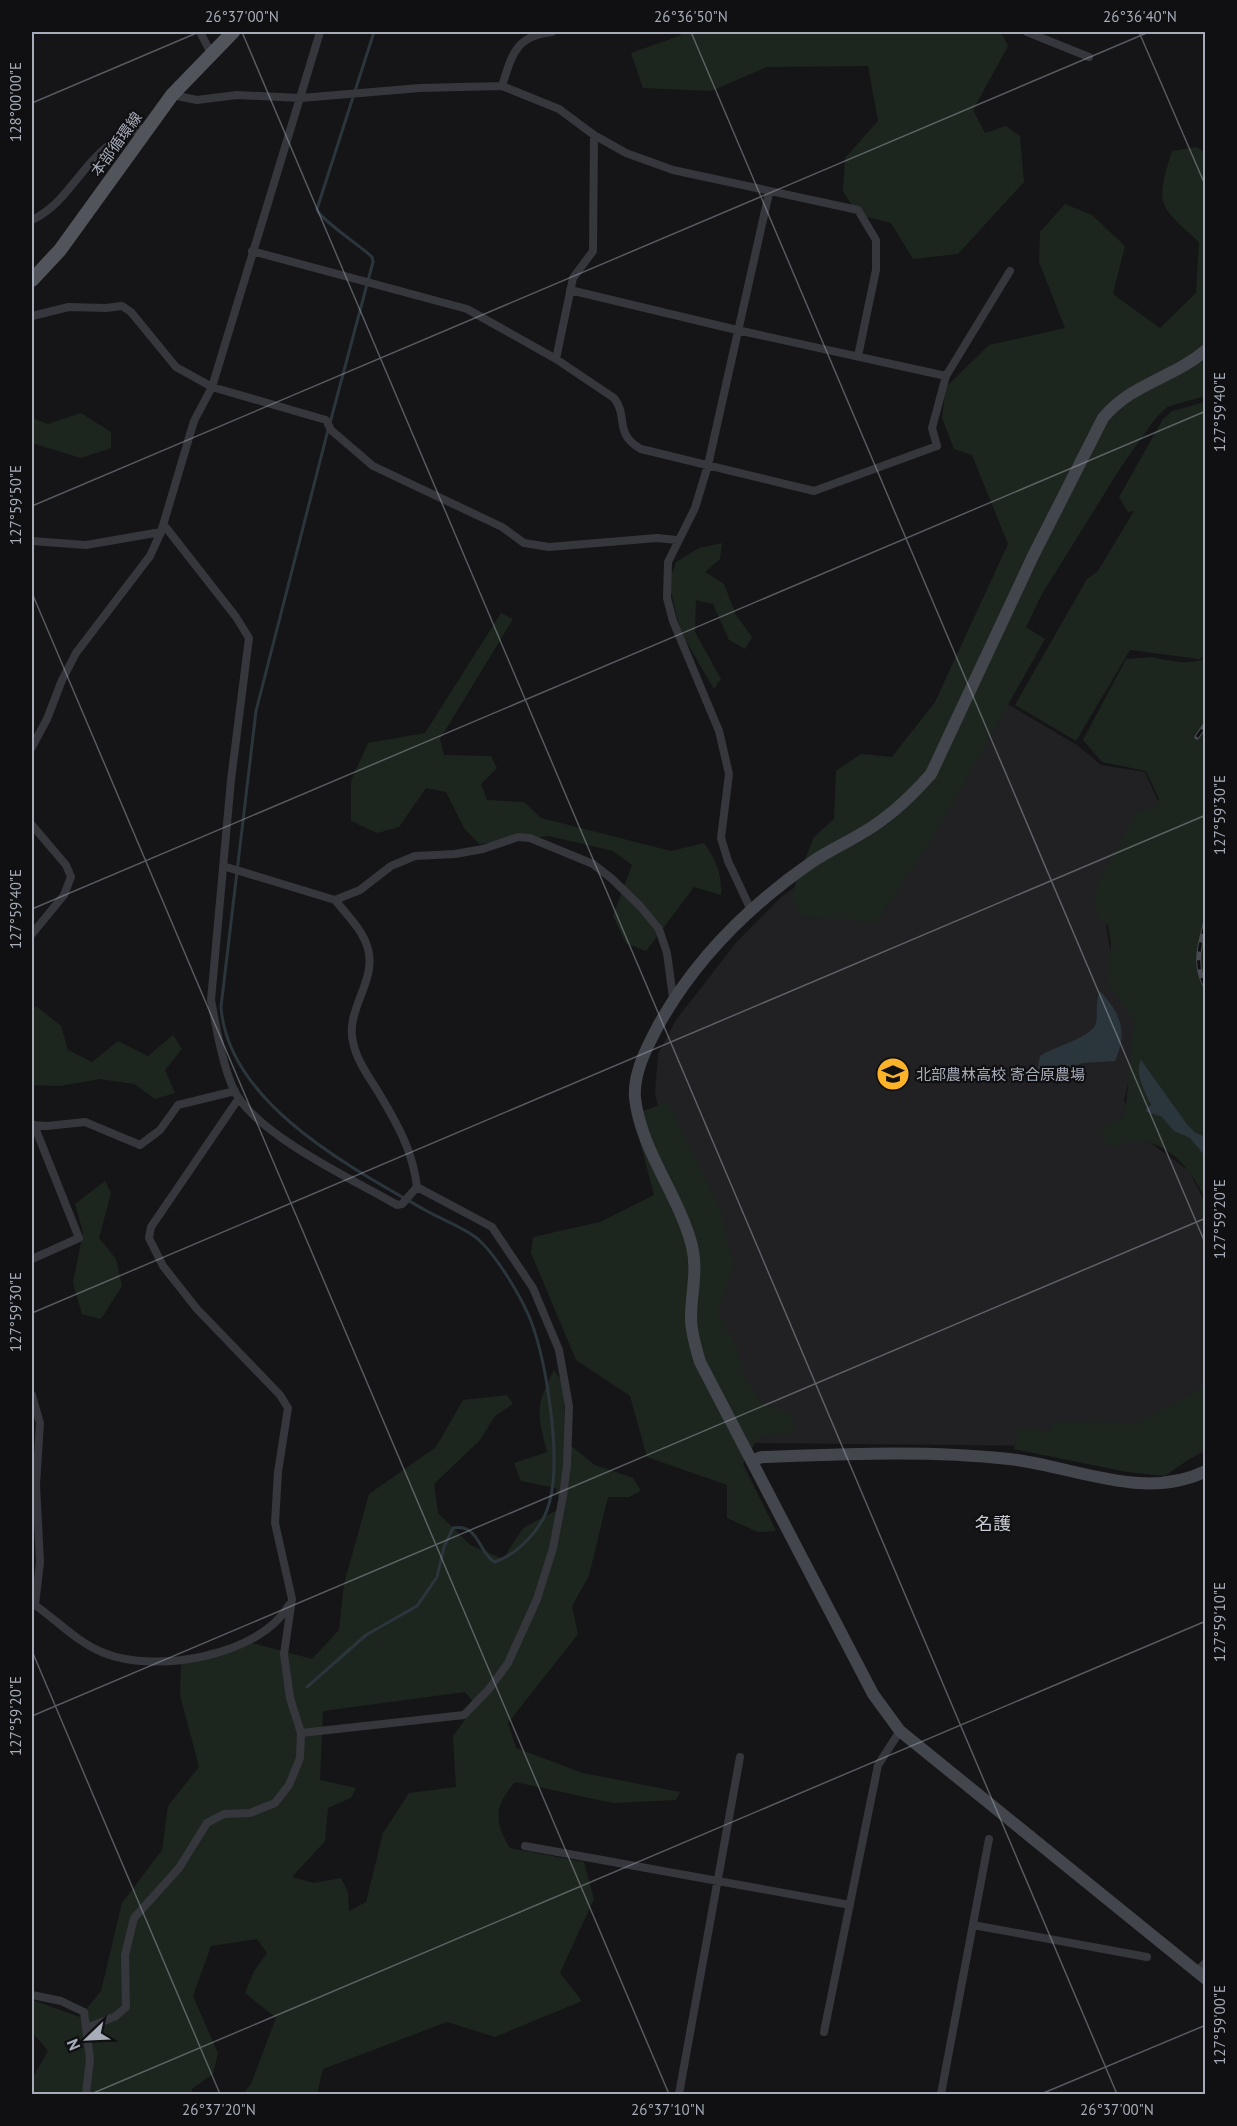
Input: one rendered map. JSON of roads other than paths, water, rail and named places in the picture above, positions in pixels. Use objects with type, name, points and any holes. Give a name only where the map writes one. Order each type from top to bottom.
[{"type":"main road","name":"本部循環線","points":[[32,280],[60,250],[172,95],[233,32]]},
{"type":"street","points":[[200,32],[211,53]]},
{"type":"street","points":[[32,747],[76,653],[150,556],[163,528],[194,422],[212,387],[320,32]]},
{"type":"street","points":[[502,86],[513,51],[522,42],[540,33],[552,32]]},
{"type":"street","points":[[1027,32],[1089,57]]},
{"type":"street","points":[[172,95],[197,100],[237,95],[301,98],[420,88],[502,86],[559,109],[594,135],[626,153],[673,170],[768,193],[858,210],[876,240],[876,270],[858,356]]},
{"type":"street","points":[[32,220],[59,198],[81,171],[115,139],[149,126]]},
{"type":"street","points":[[556,359],[573,278],[593,251],[594,135]]},
{"type":"street","points":[[751,910],[728,861],[721,838],[729,774],[722,742],[705,694],[673,621],[667,598],[668,562],[695,508],[708,465],[768,193]]},
{"type":"street","points":[[252,251],[467,309],[556,359],[614,398],[618,403],[622,431],[629,442],[641,449],[814,491],[937,446],[932,428],[946,375],[1010,271]]},
{"type":"street","points":[[570,290],[737,330],[946,375]]},
{"type":"street","points":[[32,316],[69,307],[122,306],[131,312],[176,367],[212,387],[326,420],[331,430],[373,466],[502,527],[524,543],[549,547],[657,538],[677,540]]},
{"type":"street","points":[[1203,1971],[900,1731],[873,1694],[700,1362],[694,1344],[691,1320],[696,1274],[692,1245],[683,1218],[651,1150],[635,1097],[636,1083],[649,1042],[674,998],[696,967],[751,910],[820,857],[880,822],[909,799],[931,774],[1033,556],[1103,418],[1114,404],[1130,392],[1206,350]]},
{"type":"street","points":[[32,541],[86,545],[163,528]]},
{"type":"street","points":[[163,528],[236,617],[249,639],[223,866],[211,1000],[217,1033],[237,1095],[259,1120],[284,1140],[397,1205],[402,1204],[417,1187]]},
{"type":"street","points":[[32,825],[66,865],[71,877],[64,895],[32,934]]},
{"type":"street","points":[[335,900],[360,890],[391,866],[415,856],[455,854],[483,849],[518,837],[530,838],[593,864],[640,906],[659,929],[667,952],[674,998]]},
{"type":"street","points":[[223,866],[335,900],[360,931],[369,951],[367,975],[350,1029],[365,1072],[408,1143],[417,1187]]},
{"type":"street","points":[[32,1258],[79,1238],[33,1125],[85,1122],[140,1145],[160,1130],[178,1105],[237,1095]]},
{"type":"street","points":[[87,2028],[116,2016],[126,2007],[125,1956],[134,1918],[178,1868],[207,1823],[224,1814],[250,1813],[275,1803],[289,1785],[302,1752],[301,1733],[290,1698],[284,1654],[292,1599],[274,1523],[278,1472],[288,1408],[280,1395],[197,1309],[163,1266],[148,1238],[151,1227],[237,1095]]},
{"type":"street","points":[[301,1733],[464,1715],[489,1689],[508,1663],[537,1599],[553,1548],[567,1465],[569,1406],[559,1350],[533,1288],[492,1227],[417,1187]]},
{"type":"street","points":[[32,1395],[40,1423],[36,1485],[40,1562],[33,1604],[88,1646],[107,1654],[169,1662],[225,1649],[265,1633],[281,1619],[292,1599]]},
{"type":"street","points":[[753,1460],[762,1457],[849,1454],[1009,1459],[1144,1485],[1177,1482],[1206,1471]]},
{"type":"street","points":[[824,2032],[878,1765],[900,1731]]},
{"type":"street","points":[[679,2094],[740,1757]]},
{"type":"street","points":[[941,2094],[988,1839]]},
{"type":"street","points":[[525,1846],[850,1905]]},
{"type":"street","points":[[973,1925],[1147,1957]]},
{"type":"street","points":[[32,1995],[79,2007],[84,2012],[90,2059],[86,2094]]},
{"type":"waterway","points":[[330,423],[373,262],[372,257],[325,219],[317,209],[374,32]]},
{"type":"waterway","points":[[307,1687],[366,1635],[417,1606],[437,1577],[444,1547],[453,1528],[462,1528],[473,1534],[485,1553],[495,1562],[521,1546],[535,1531],[546,1513],[553,1485],[554,1463],[551,1412],[537,1339],[522,1301],[494,1257],[480,1241],[468,1232],[362,1174],[329,1152],[269,1102],[245,1073],[229,1042],[221,1007],[256,711],[328,430]]},
{"type":"railway","points":[[1197,737],[1206,724]]},
{"type":"railway","points":[[1205,925],[1199,964],[1206,987]]},
{"type":"place","name":"北部農林高校 寄合原農場","points":[[893,1074]]},
{"type":"district","name":"名護","points":[[993,1523]]}]
